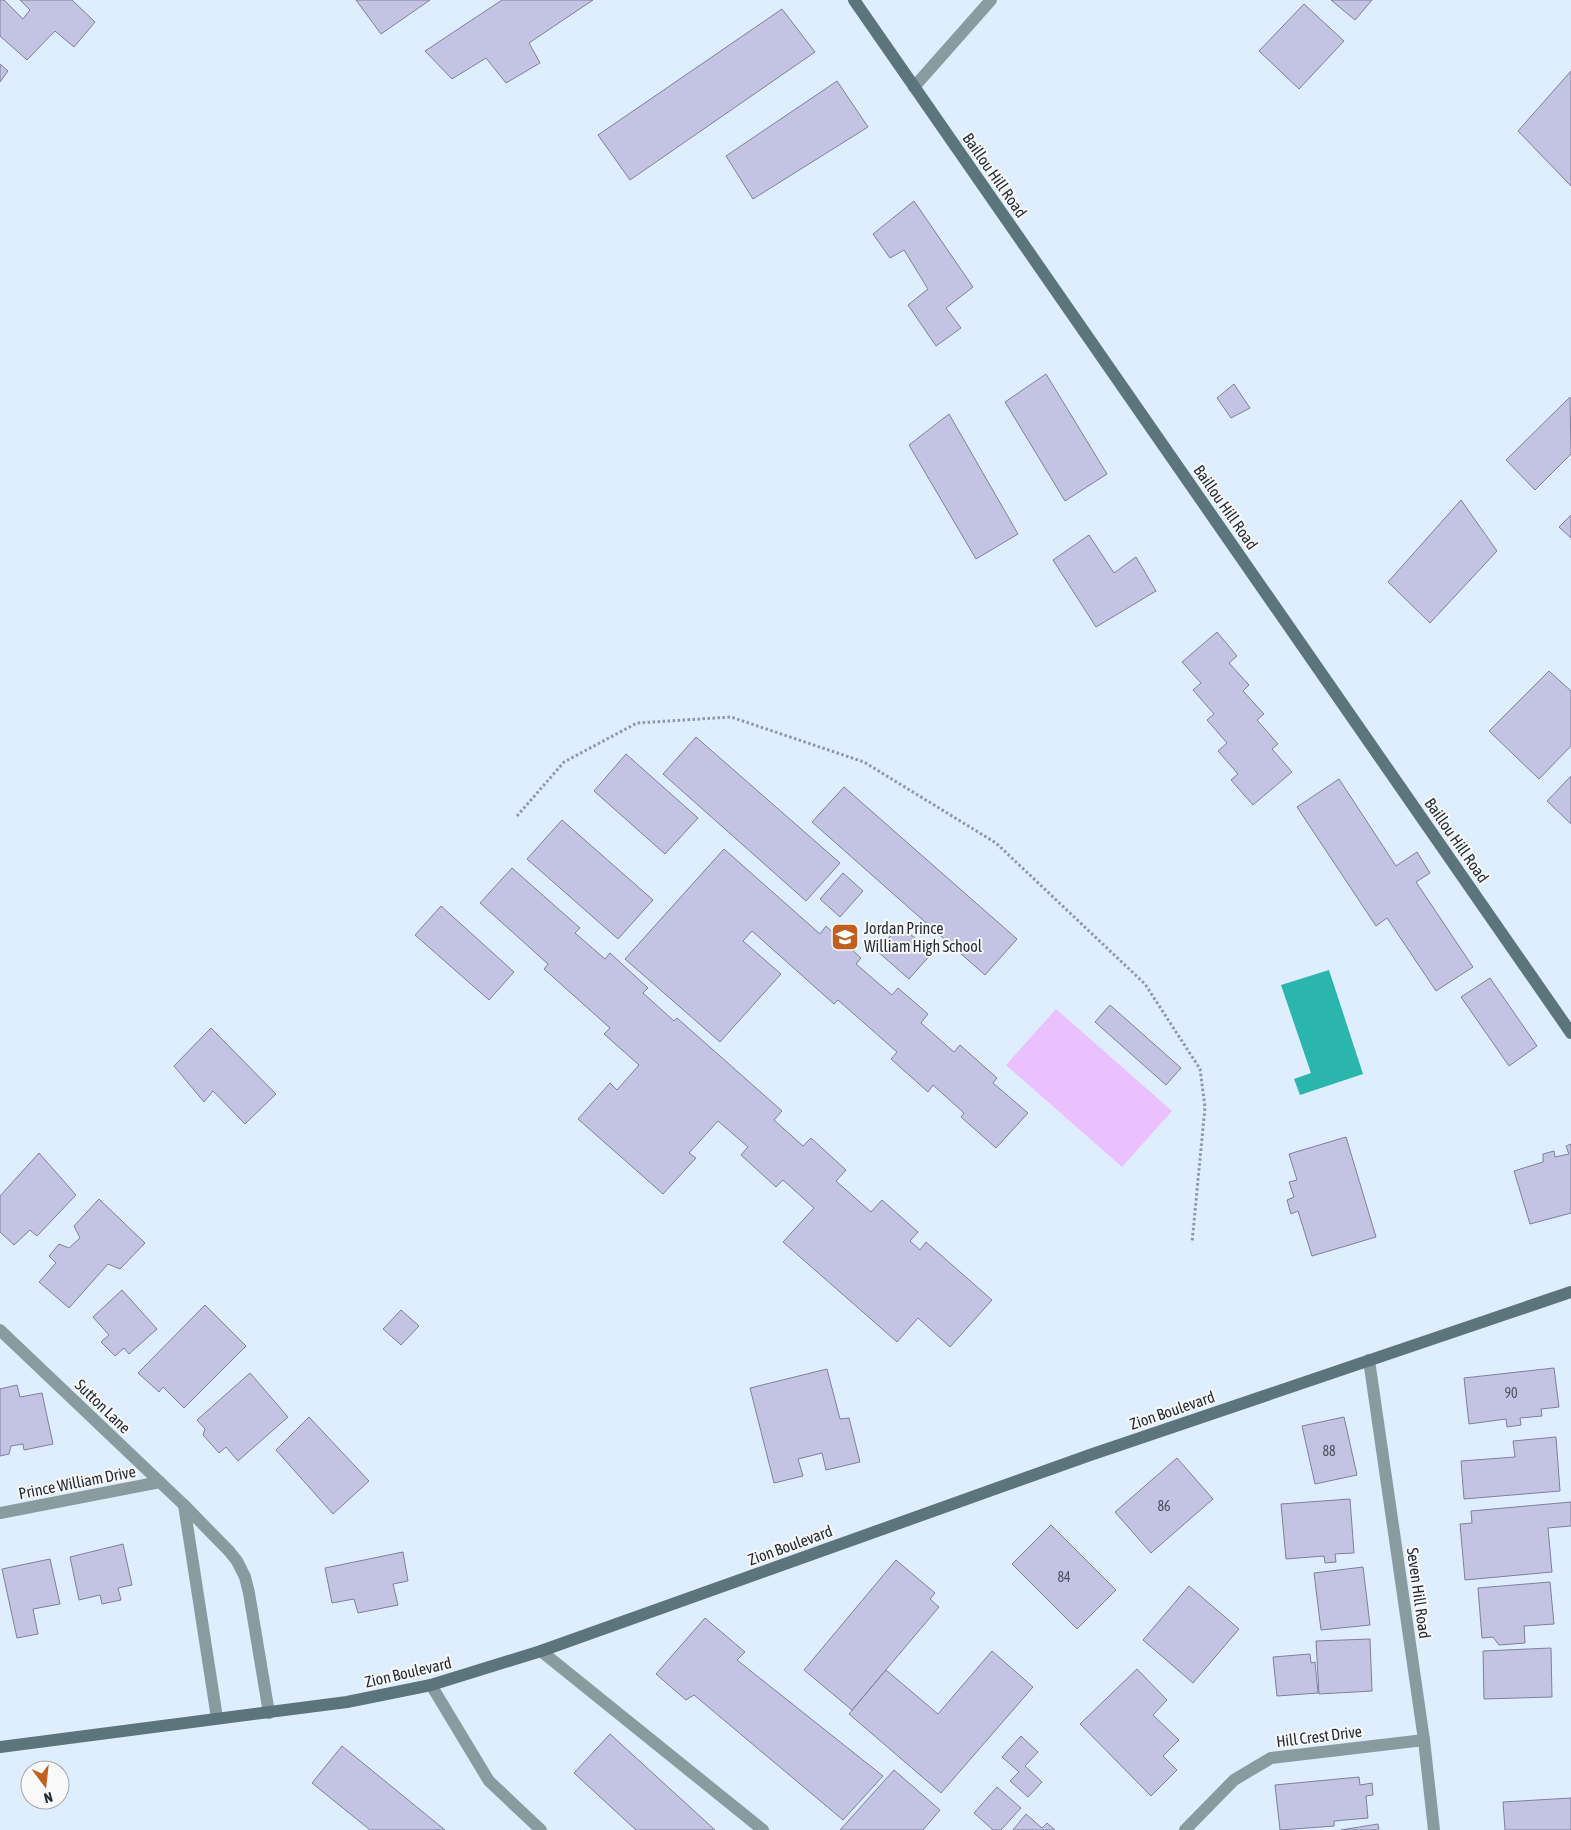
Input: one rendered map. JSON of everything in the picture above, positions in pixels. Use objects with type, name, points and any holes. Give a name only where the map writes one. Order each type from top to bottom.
[{"type":"main road","name":"Baillou Hill Road","points":[[854,0],[1571,1033]]},
{"type":"main road","name":"Zion Boulevard","points":[[0,1747],[347,1702],[431,1685],[541,1651],[1081,1458],[1571,1292]]},
{"type":"street","points":[[914,87],[990,0]]},
{"type":"street","name":"Sutton Lane","points":[[0,1330],[184,1505],[237,1561],[245,1577],[269,1713]]},
{"type":"street","name":"Seven Hill Road","points":[[1370,1360],[1424,1740],[1434,1830]]},
{"type":"street","name":"Prince William Drive","points":[[0,1513],[160,1482]]},
{"type":"street","points":[[184,1505],[217,1718]]},
{"type":"street","points":[[541,1651],[763,1830]]},
{"type":"street","points":[[431,1685],[489,1781],[541,1830]]},
{"type":"street","name":"Hill Crest Drive","points":[[1184,1830],[1234,1780],[1271,1758],[1424,1740]]},
{"type":"path","points":[[517,816],[564,762],[637,723],[731,717],[864,762],[996,843],[1145,984],[1200,1069],[1205,1107],[1192,1243]]},
{"type":"shaded area","points":[[1329,970],[1363,1074],[1300,1095],[1294,1079],[1311,1073],[1281,985]]},
{"type":"shaded area","points":[[1056,1009],[1172,1111],[1122,1167],[1006,1065]]},
{"type":"building","points":[[0,0],[4,0],[23,19],[30,10],[20,0],[72,0],[95,22],[74,47],[55,31],[27,60],[0,36]]},
{"type":"building","points":[[356,0],[430,0],[381,34]]},
{"type":"building","points":[[502,0],[593,0],[529,43],[540,63],[506,83],[486,58],[452,79],[425,51]]},
{"type":"building","points":[[1331,0],[1372,0],[1355,20]]},
{"type":"building","points":[[1304,4],[1344,41],[1299,89],[1259,51]]},
{"type":"building","points":[[782,9],[815,52],[630,180],[598,135]]},
{"type":"building","points":[[0,64],[8,71],[0,82]]},
{"type":"building","points":[[1571,71],[1571,186],[1518,131]]},
{"type":"building","points":[[837,81],[868,127],[753,199],[726,156]]},
{"type":"building","points":[[914,201],[973,287],[946,308],[961,328],[936,346],[908,305],[928,289],[904,250],[890,258],[873,234]]},
{"type":"building","points":[[1046,374],[1107,474],[1065,501],[1005,402]]},
{"type":"building","points":[[1234,384],[1250,408],[1231,418],[1217,398]]},
{"type":"building","points":[[1570,397],[1571,454],[1535,490],[1506,460]]},
{"type":"building","points":[[949,414],[1018,534],[976,559],[909,445]]},
{"type":"building","points":[[1461,500],[1497,551],[1430,623],[1388,582]]},
{"type":"building","points":[[1571,515],[1571,538],[1559,527]]},
{"type":"building","points":[[1089,535],[1114,573],[1136,557],[1156,591],[1096,627],[1053,560]]},
{"type":"building","points":[[1217,632],[1237,656],[1229,663],[1249,685],[1243,691],[1264,714],[1257,720],[1278,744],[1272,749],[1292,772],[1253,805],[1231,780],[1238,774],[1218,751],[1227,743],[1207,720],[1214,714],[1193,690],[1201,683],[1182,662]]},
{"type":"building","points":[[1549,671],[1571,691],[1571,746],[1539,779],[1489,731]]},
{"type":"building","points":[[696,737],[840,863],[806,901],[663,774]]},
{"type":"building","points":[[626,754],[698,818],[665,854],[594,791]]},
{"type":"building","points":[[1571,776],[1571,824],[1547,801]]},
{"type":"building","points":[[1339,779],[1396,866],[1417,852],[1430,873],[1416,882],[1473,967],[1436,991],[1387,918],[1376,926],[1297,807]]},
{"type":"building","points":[[844,787],[1017,939],[985,975],[812,822]]},
{"type":"building","points":[[562,820],[653,900],[618,939],[527,859]]},
{"type":"building","points":[[724,849],[820,934],[826,926],[861,958],[856,964],[892,995],[898,988],[928,1014],[921,1023],[954,1052],[960,1045],[997,1078],[993,1083],[1028,1113],[996,1148],[961,1117],[964,1113],[933,1085],[928,1092],[891,1059],[897,1052],[838,1000],[834,1004],[752,931],[743,941],[781,974],[720,1042],[625,959]]},
{"type":"building","points":[[512,868],[580,928],[575,933],[605,959],[610,953],[648,988],[643,993],[674,1021],[677,1018],[782,1111],[774,1120],[803,1146],[811,1138],[846,1170],[836,1181],[871,1212],[882,1200],[918,1232],[910,1241],[920,1250],[926,1242],[992,1300],[950,1347],[918,1318],[897,1342],[783,1242],[814,1208],[783,1180],[776,1187],[741,1155],[748,1147],[718,1121],[689,1153],[696,1158],[663,1194],[578,1119],[610,1083],[617,1090],[639,1065],[604,1034],[610,1028],[544,969],[548,964],[480,903]]},
{"type":"building","points":[[843,873],[863,891],[840,917],[820,899]]},
{"type":"building","points":[[441,906],[514,972],[489,1000],[415,935]]},
{"type":"building","points":[[900,925],[932,953],[909,979],[877,951]]},
{"type":"building","points":[[1490,978],[1537,1046],[1509,1066],[1461,997]]},
{"type":"building","points":[[1110,1005],[1181,1068],[1166,1085],[1095,1022]]},
{"type":"building","points":[[211,1028],[276,1094],[245,1124],[213,1091],[204,1102],[174,1066]]},
{"type":"building","points":[[1346,1137],[1376,1237],[1312,1256],[1298,1211],[1291,1214],[1287,1200],[1294,1197],[1289,1182],[1297,1180],[1289,1154]]},
{"type":"building","points":[[1571,1144],[1571,1213],[1530,1224],[1514,1171],[1543,1162],[1543,1154],[1554,1151],[1555,1157],[1569,1154],[1566,1146]]},
{"type":"building","points":[[39,1153],[76,1195],[37,1236],[30,1230],[14,1245],[0,1232],[0,1196]]},
{"type":"building","points":[[99,1199],[145,1243],[120,1269],[108,1264],[69,1308],[39,1282],[56,1263],[49,1256],[59,1244],[69,1248],[80,1238],[74,1226]]},
{"type":"building","points":[[122,1290],[157,1329],[129,1354],[124,1348],[115,1356],[101,1342],[109,1335],[93,1317]]},
{"type":"building","points":[[205,1305],[246,1346],[184,1408],[163,1387],[159,1392],[138,1373]]},
{"type":"building","points":[[401,1310],[419,1326],[401,1345],[383,1329]]},
{"type":"building","points":[[1554,1368],[1559,1407],[1541,1409],[1542,1416],[1520,1418],[1521,1425],[1507,1427],[1506,1419],[1469,1424],[1464,1378]]},
{"type":"building","points":[[827,1369],[840,1419],[849,1418],[860,1462],[826,1470],[822,1453],[798,1459],[803,1476],[774,1483],[750,1388]]},
{"type":"building","points":[[250,1373],[288,1417],[238,1461],[226,1447],[219,1453],[203,1435],[205,1429],[197,1420]]},
{"type":"building","points":[[17,1385],[20,1397],[42,1393],[53,1444],[24,1450],[23,1444],[11,1446],[9,1454],[0,1456],[0,1389]]},
{"type":"building","points":[[309,1417],[369,1481],[333,1514],[276,1450]]},
{"type":"building","points":[[1344,1417],[1357,1475],[1315,1484],[1302,1426]]},
{"type":"building","points":[[1556,1437],[1560,1491],[1464,1499],[1461,1461],[1515,1457],[1513,1441]]},
{"type":"building","points":[[1177,1458],[1213,1499],[1151,1553],[1115,1512]]},
{"type":"building","points":[[1350,1499],[1354,1553],[1335,1554],[1336,1562],[1325,1563],[1324,1556],[1286,1559],[1281,1504]]},
{"type":"building","points":[[1571,1502],[1571,1526],[1548,1528],[1552,1572],[1465,1580],[1460,1524],[1472,1523],[1471,1511]]},
{"type":"building","points":[[1051,1525],[1116,1590],[1077,1629],[1012,1564]]},
{"type":"building","points":[[123,1544],[132,1585],[118,1588],[121,1600],[102,1604],[100,1595],[79,1600],[70,1557]]},
{"type":"building","points":[[403,1552],[408,1581],[393,1584],[398,1605],[358,1613],[354,1599],[332,1603],[325,1568]]},
{"type":"building","points":[[50,1559],[60,1604],[33,1609],[38,1634],[17,1638],[2,1569]]},
{"type":"building","points":[[896,1560],[935,1593],[930,1599],[939,1607],[852,1710],[804,1670]]},
{"type":"building","points":[[1363,1567],[1370,1625],[1321,1630],[1314,1573]]},
{"type":"building","points":[[1550,1582],[1554,1624],[1524,1626],[1525,1643],[1499,1645],[1493,1637],[1482,1638],[1478,1588]]},
{"type":"building","points":[[1189,1586],[1239,1629],[1193,1683],[1143,1640]]},
{"type":"building","points":[[705,1618],[745,1652],[737,1660],[883,1776],[843,1820],[694,1695],[686,1700],[656,1674]]},
{"type":"building","points":[[1370,1639],[1372,1691],[1319,1694],[1316,1641]]},
{"type":"building","points":[[1551,1648],[1552,1697],[1484,1699],[1483,1651]]},
{"type":"building","points":[[992,1651],[1033,1687],[941,1793],[849,1714],[886,1670],[938,1714]]},
{"type":"building","points":[[1310,1654],[1311,1663],[1315,1662],[1318,1693],[1277,1696],[1273,1657]]},
{"type":"building","points":[[1137,1669],[1167,1700],[1153,1715],[1179,1740],[1163,1756],[1177,1770],[1151,1796],[1080,1724]]},
{"type":"building","points":[[610,1734],[715,1830],[636,1830],[574,1773]]},
{"type":"building","points":[[1021,1736],[1038,1752],[1025,1766],[1042,1782],[1028,1797],[1010,1781],[1019,1772],[1002,1757]]},
{"type":"building","points":[[342,1746],[445,1830],[370,1830],[312,1783]]},
{"type":"building","points":[[894,1770],[940,1810],[923,1830],[840,1830]]},
{"type":"building","points":[[1359,1777],[1360,1785],[1372,1783],[1373,1795],[1366,1796],[1368,1818],[1334,1821],[1334,1826],[1280,1830],[1275,1785]]},
{"type":"building","points":[[997,1787],[1021,1808],[1001,1830],[993,1830],[974,1813]]},
{"type":"building","points":[[1571,1798],[1571,1830],[1505,1830],[1503,1802]]},
{"type":"building","points":[[1026,1814],[1042,1828],[1047,1823],[1055,1830],[1013,1830]]},
{"type":"building","points":[[1378,1824],[1379,1830],[1341,1830]]},
{"type":"place","name":"Jordan Prince William High School","points":[[845,937]]}]
